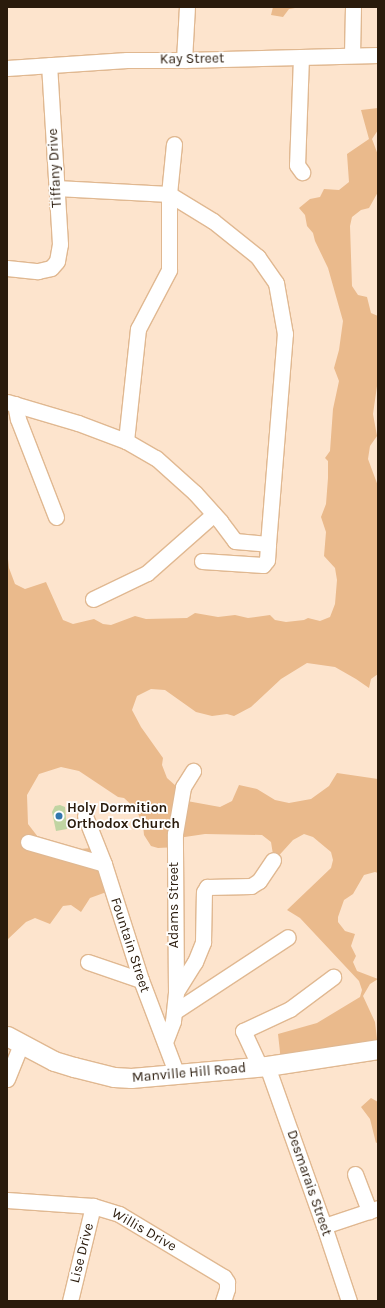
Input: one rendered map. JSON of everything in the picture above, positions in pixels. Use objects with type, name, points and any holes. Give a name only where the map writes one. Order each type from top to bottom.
[{"type":"main road","name":"Manville Hill Road","points":[[14,1040],[54,1060],[114,1077],[150,1078],[263,1067],[378,1049]]},
{"type":"street","points":[[184,60],[187,7]]},
{"type":"street","points":[[352,54],[353,7]]},
{"type":"street","name":"Kay Street","points":[[7,68],[127,60],[300,57],[352,54],[378,55]]},
{"type":"street","points":[[300,57],[297,165],[302,172]]},
{"type":"street","name":"Tiffany Drive","points":[[7,268],[38,271],[51,268],[57,261],[60,244],[49,65]]},
{"type":"street","points":[[126,441],[138,329],[169,270],[169,194],[174,144]]},
{"type":"street","points":[[56,188],[169,194],[213,221],[258,257],[276,283],[285,334],[267,560],[263,565],[202,561]]},
{"type":"street","points":[[11,403],[78,423],[126,441],[156,458],[214,514],[235,541],[268,544]]},
{"type":"street","points":[[11,403],[56,517]]},
{"type":"street","points":[[93,599],[147,573],[214,514]]},
{"type":"street","name":"Adams Street","points":[[165,1042],[173,1021],[176,992],[175,834],[183,787],[192,771]]},
{"type":"street","name":"Fountain Street","points":[[85,816],[104,864],[141,980],[176,1075]]},
{"type":"street","points":[[28,842],[104,864]]},
{"type":"street","points":[[176,992],[195,962],[203,942],[204,892],[207,887],[251,886],[259,881],[273,860]]},
{"type":"street","points":[[174,1012],[288,937]]},
{"type":"street","points":[[88,962],[141,980]]},
{"type":"street","name":"Desmarais Street","points":[[333,977],[290,1009],[243,1031],[263,1067],[324,1226],[349,1301]]},
{"type":"street","points":[[7,1079],[14,1040]]},
{"type":"street","points":[[324,1226],[373,1209],[355,1174]]},
{"type":"street","name":"Willis Drive","points":[[7,1200],[94,1206],[119,1214],[224,1277],[227,1282],[227,1289],[223,1301]]},
{"type":"street","name":"Lise Drive","points":[[70,1301],[94,1206]]},
{"type":"shaded area","points":[[273,7],[301,7],[289,9],[283,17],[271,15]]},
{"type":"shaded area","points":[[378,108],[378,130],[372,139],[378,155],[378,192],[369,208],[361,210],[352,217],[350,226],[352,286],[358,295],[367,297],[371,313],[378,316],[378,379],[373,414],[377,436],[370,446],[368,459],[378,486],[378,674],[371,679],[369,688],[335,667],[307,663],[281,679],[251,707],[234,716],[227,714],[212,716],[196,712],[165,690],[151,689],[137,696],[132,710],[141,727],[163,758],[162,765],[167,778],[186,795],[187,801],[220,807],[232,801],[239,785],[257,789],[275,800],[289,803],[311,799],[329,786],[337,773],[378,779],[378,873],[375,872],[364,875],[353,894],[344,900],[338,917],[338,922],[345,931],[355,934],[351,946],[356,956],[353,962],[357,971],[378,979],[370,984],[363,996],[375,1022],[378,1048],[281,1061],[278,1034],[317,1023],[360,997],[362,990],[359,981],[300,918],[287,910],[331,868],[333,860],[331,852],[313,837],[304,834],[293,840],[274,861],[271,842],[262,835],[205,834],[178,838],[177,847],[158,848],[151,846],[144,835],[143,825],[136,809],[124,798],[118,797],[79,771],[61,767],[39,774],[27,795],[28,824],[38,837],[69,850],[91,848],[112,890],[90,898],[81,912],[71,905],[63,906],[50,924],[35,918],[26,922],[7,940],[7,550],[9,568],[15,584],[25,589],[46,582],[63,620],[73,624],[94,619],[103,624],[111,625],[135,616],[146,619],[187,618],[195,613],[218,617],[235,615],[248,618],[270,615],[275,620],[286,622],[304,620],[308,618],[320,621],[330,617],[335,604],[337,580],[335,568],[324,556],[326,532],[321,517],[326,504],[328,478],[328,461],[325,458],[330,451],[333,409],[339,381],[334,368],[339,350],[343,321],[328,268],[315,241],[313,233],[307,226],[305,215],[299,208],[310,199],[320,197],[324,189],[339,190],[349,182],[347,154],[369,139],[361,110]]},
{"type":"shaded area","points":[[371,1098],[378,1102],[378,1142],[376,1143],[370,1119],[361,1107]]},
{"type":"building","name":"Holy Dormition Orthodox Church","points":[[60,805],[65,807],[67,829],[56,831],[52,812],[55,806]]},
{"type":"place","name":"Holy Dormition Orthodox Church","points":[[59,816]]}]
